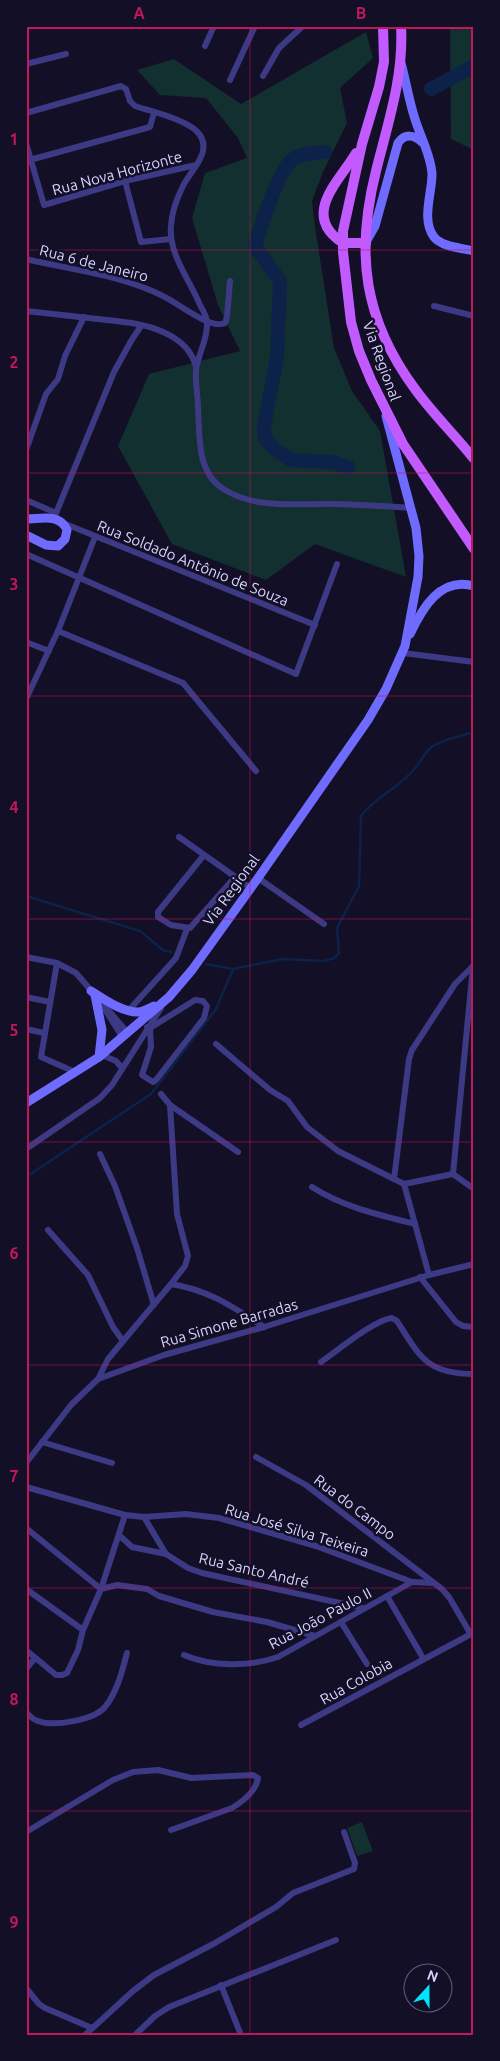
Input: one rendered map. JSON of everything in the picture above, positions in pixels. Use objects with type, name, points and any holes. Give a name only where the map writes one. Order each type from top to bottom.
[{"type":"main road","name":"Via Regional","points":[[384,26],[384,62],[379,87],[362,144],[343,243],[351,322],[359,352],[380,398],[416,528],[419,556],[418,577],[404,649]]},
{"type":"main road","points":[[401,26],[401,63],[396,95],[366,221],[366,282],[377,322],[414,388],[474,459]]},
{"type":"main road","points":[[401,63],[414,119],[428,154],[432,174],[428,216],[430,230],[436,240],[441,243],[474,251]]},
{"type":"main road","points":[[366,242],[375,226],[398,143],[402,139],[412,136],[423,142]]},
{"type":"main road","points":[[362,144],[344,173],[330,189],[324,203],[324,218],[328,230],[343,243],[366,242]]},
{"type":"main road","points":[[380,398],[403,444],[474,549]]},
{"type":"main road","points":[[26,520],[58,518],[67,530],[58,546],[46,545],[26,535]]},
{"type":"main road","name":"Via Regional","points":[[26,1103],[100,1056],[125,1036],[166,999],[192,970],[368,720],[386,689],[425,605],[435,595],[456,584],[474,586]]},
{"type":"main road","points":[[93,993],[129,1010],[143,1011],[166,999]]},
{"type":"main road","points":[[93,993],[102,1030],[100,1056]]},
{"type":"street","points":[[205,46],[214,26]]},
{"type":"street","points":[[230,80],[255,26]]},
{"type":"street","points":[[264,76],[279,48],[303,26]]},
{"type":"street","points":[[26,64],[66,54]]},
{"type":"street","points":[[26,113],[116,87],[124,87],[130,101],[135,106],[176,120],[193,128],[200,135],[203,148],[199,161],[184,183],[175,204],[170,226],[171,239],[207,322],[196,370]]},
{"type":"street","points":[[26,143],[29,160],[150,127],[154,113]]},
{"type":"street","name":"Rua Nova Horizonte","points":[[29,160],[44,206],[125,181],[196,165]]},
{"type":"street","points":[[125,181],[141,242],[171,239]]},
{"type":"street","name":"Rua 6 de Janeiro","points":[[26,259],[137,285],[165,297],[207,322]]},
{"type":"street","points":[[207,322],[225,323],[230,302],[230,281]]},
{"type":"street","points":[[434,306],[474,316]]},
{"type":"street","points":[[26,311],[142,326],[162,332],[185,346],[194,359],[196,370],[203,462],[214,482],[224,490],[255,502],[270,504],[334,504],[411,508]]},
{"type":"street","points":[[26,450],[46,394],[56,383],[84,317]]},
{"type":"street","points":[[58,518],[114,372],[131,341],[142,326]]},
{"type":"street","name":"Rua Soldado Antônio de Souza","points":[[26,500],[95,536],[315,626]]},
{"type":"street","points":[[26,699],[58,631],[95,536]]},
{"type":"street","points":[[26,554],[296,674],[337,564]]},
{"type":"street","points":[[58,631],[183,683],[256,771]]},
{"type":"street","points":[[26,642],[49,651]]},
{"type":"street","points":[[404,649],[474,662]]},
{"type":"street","points":[[180,837],[251,888]]},
{"type":"street","points":[[187,929],[171,926],[158,917],[158,912],[204,855]]},
{"type":"street","points":[[129,1010],[176,958],[187,929],[192,926],[236,877]]},
{"type":"street","points":[[258,878],[324,924]]},
{"type":"street","points":[[26,957],[57,963],[76,973],[125,1036]]},
{"type":"street","points":[[57,963],[41,1057],[75,1072]]},
{"type":"street","points":[[453,1174],[473,965]]},
{"type":"street","points":[[394,1179],[409,1059],[412,1050],[455,984],[473,965]]},
{"type":"street","points":[[26,997],[50,1002]]},
{"type":"street","points":[[26,1150],[100,1098],[112,1085],[166,999]]},
{"type":"street","points":[[196,1000],[203,1001],[208,1006],[204,1018],[153,1082],[142,1074],[151,1047],[148,1028],[196,1000]]},
{"type":"street","points":[[26,1029],[44,1033]]},
{"type":"street","points":[[216,1044],[270,1090],[288,1101],[307,1127],[338,1151],[404,1184],[453,1174],[474,1189]]},
{"type":"street","points":[[100,1056],[116,1061],[122,1068]]},
{"type":"street","points":[[161,1094],[170,1105],[238,1152]]},
{"type":"street","points":[[98,1379],[108,1359],[185,1266],[188,1256],[177,1214],[170,1105]]},
{"type":"street","points":[[100,1154],[115,1186],[137,1248],[154,1305]]},
{"type":"street","points":[[404,1184],[429,1275]]},
{"type":"street","points":[[312,1187],[359,1210],[415,1224]]},
{"type":"street","points":[[48,1230],[88,1275],[113,1327],[123,1341]]},
{"type":"street","name":"Rua Simone Barradas","points":[[26,1463],[70,1405],[98,1379],[149,1360],[264,1327],[429,1275],[474,1264]]},
{"type":"street","points":[[420,1278],[456,1322],[463,1326],[474,1328]]},
{"type":"street","points":[[171,1284],[192,1287],[221,1299],[264,1327]]},
{"type":"street","points":[[321,1362],[364,1332],[384,1320],[392,1318],[397,1321],[420,1357],[429,1364],[456,1373],[474,1374]]},
{"type":"street","points":[[42,1442],[112,1463]]},
{"type":"street","name":"Rua do Campo","points":[[256,1457],[306,1485],[434,1583],[449,1596],[472,1633]]},
{"type":"street","name":"Rua José Silva Teixeira","points":[[26,1487],[125,1515],[144,1517],[186,1514],[219,1518],[316,1546],[412,1582]]},
{"type":"street","points":[[26,1650],[56,1675],[67,1673],[78,1650],[83,1630],[101,1589],[125,1515]]},
{"type":"street","points":[[144,1517],[166,1554]]},
{"type":"street","points":[[26,1528],[101,1589]]},
{"type":"street","name":"Rua Santo André","points":[[119,1535],[132,1547],[166,1554],[188,1568],[218,1578],[290,1591],[363,1608]]},
{"type":"street","points":[[412,1582],[434,1583]]},
{"type":"street","name":"Rua João Paulo II","points":[[184,1656],[197,1661],[216,1664],[258,1662],[278,1656],[412,1582]]},
{"type":"street","points":[[101,1589],[117,1585],[147,1589],[158,1596],[213,1612],[275,1624],[315,1636]]},
{"type":"street","points":[[26,1589],[83,1630]]},
{"type":"street","points":[[386,1596],[423,1658]]},
{"type":"street","points":[[341,1622],[367,1664]]},
{"type":"street","name":"Rua Colobia","points":[[301,1725],[472,1633]]},
{"type":"street","points":[[26,1712],[36,1721],[50,1723],[82,1719],[93,1715],[103,1709],[110,1700],[120,1678],[127,1653]]},
{"type":"street","points":[[26,1669],[35,1658]]},
{"type":"street","points":[[26,1832],[113,1780],[133,1772],[158,1770],[191,1778],[253,1775],[258,1778],[255,1788],[240,1804],[171,1830]]},
{"type":"street","points":[[85,2035],[133,1991],[154,1975],[276,1907],[293,1893],[354,1869],[355,1862],[344,1832]]},
{"type":"street","points":[[135,2035],[155,2016],[169,2007],[336,1940]]},
{"type":"street","points":[[221,1986],[241,2035]]},
{"type":"street","points":[[26,1988],[39,2004],[45,2008],[92,2028]]},
{"type":"green space","points":[[450,26],[474,26],[474,150],[451,139]]},
{"type":"green space","points":[[366,32],[373,58],[340,88],[347,123],[323,172],[312,201],[334,348],[352,391],[380,431],[406,577],[315,544],[266,580],[172,544],[118,446],[149,374],[240,351],[218,305],[192,218],[205,173],[247,158],[238,138],[206,98],[160,95],[137,70],[174,59],[241,104]]},
{"type":"green space","points":[[362,1822],[373,1851],[357,1856],[347,1828]]},
{"type":"waterway","points":[[431,89],[474,66]]},
{"type":"waterway","points":[[325,152],[299,156],[287,166],[270,200],[255,246],[280,281],[277,357],[264,426],[265,439],[291,460],[332,462],[348,467]]},
{"type":"waterway","points":[[206,964],[233,969],[282,959],[324,961],[334,958],[339,953],[337,928],[359,886],[361,816],[373,803],[410,774],[430,748],[443,741],[474,732]]},
{"type":"waterway","points":[[26,896],[140,931],[163,950],[171,952]]},
{"type":"waterway","points":[[26,1177],[151,1094],[216,1009],[233,969]]}]
